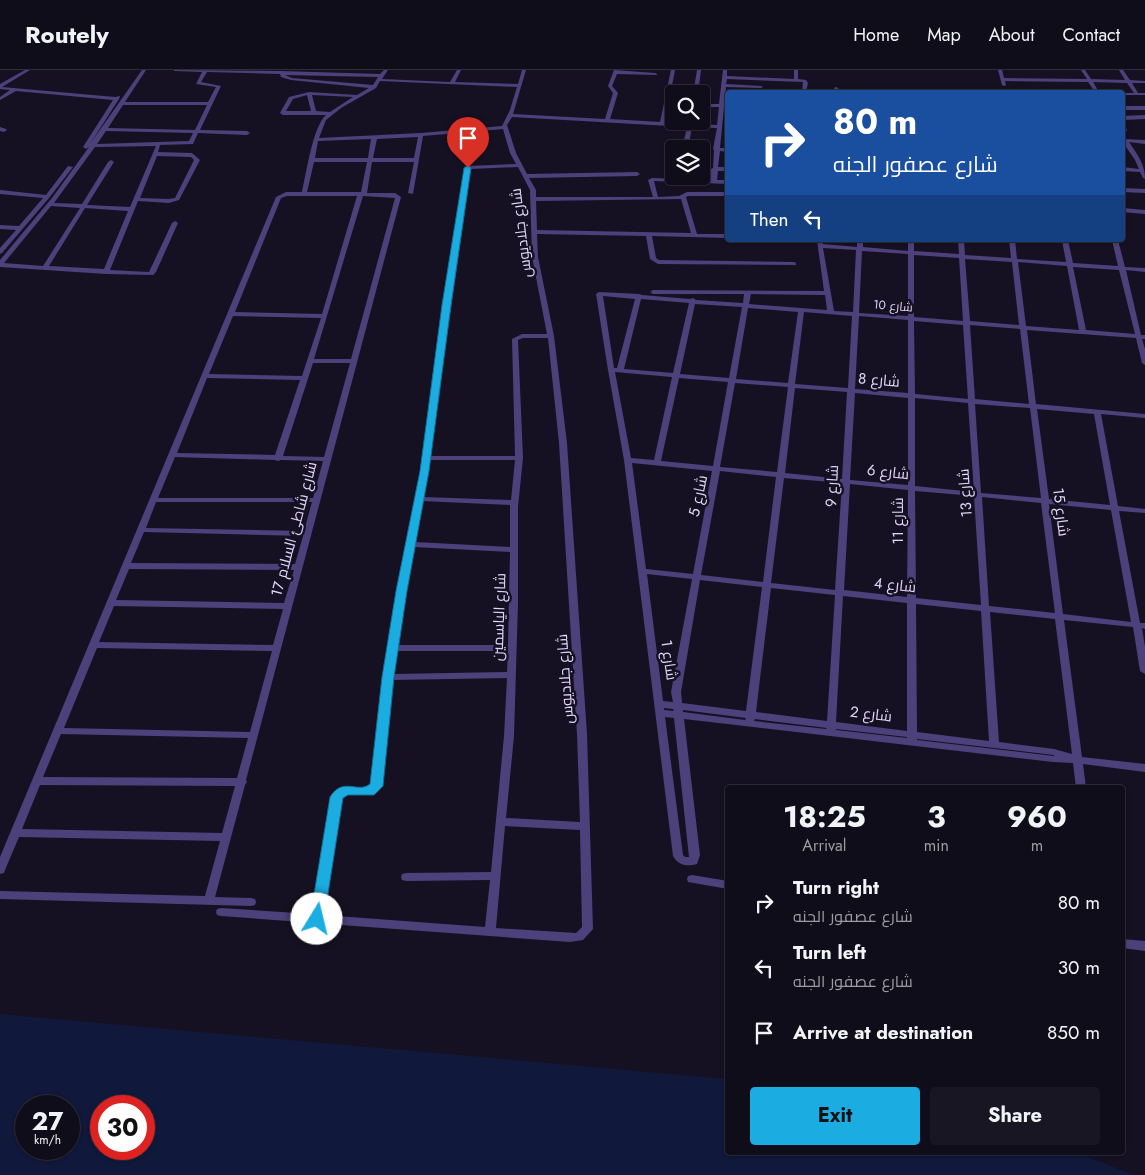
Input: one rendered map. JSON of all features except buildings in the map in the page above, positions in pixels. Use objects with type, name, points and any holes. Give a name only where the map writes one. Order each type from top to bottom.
[{"type":"street","points":[[0,87],[28,70]]},
{"type":"street","points":[[0,265],[49,204],[105,129],[137,70]]},
{"type":"street","points":[[0,252],[47,198],[144,70]]},
{"type":"street","points":[[175,70],[349,72],[451,84],[520,86]]},
{"type":"street","points":[[451,84],[460,70]]},
{"type":"street","points":[[316,140],[421,135],[504,127],[505,122],[511,115],[524,70]]},
{"type":"street","points":[[670,85],[673,70]]},
{"type":"street","points":[[697,85],[699,70]]},
{"type":"street","points":[[714,181],[720,108],[725,93],[725,70]]},
{"type":"street","points":[[796,70],[796,80]]},
{"type":"street","points":[[816,70],[821,70]]},
{"type":"street","points":[[1000,70],[1005,90]]},
{"type":"street","points":[[1083,70],[1096,90]]},
{"type":"street","points":[[1121,70],[1144,108]]},
{"type":"street","points":[[86,146],[190,144],[219,86],[198,83],[204,71]]},
{"type":"street","points":[[281,71],[283,76],[292,79],[374,87]]},
{"type":"street","points":[[607,121],[616,94],[610,86],[615,71],[655,74]]},
{"type":"street","points":[[341,84],[349,72]]},
{"type":"street","points":[[304,194],[316,140],[324,119],[329,113],[374,87],[383,75]]},
{"type":"street","points":[[725,77],[796,80],[806,82],[804,90]]},
{"type":"street","points":[[724,85],[761,90],[762,78]]},
{"type":"street","points":[[1002,79],[1145,82]]},
{"type":"street","points":[[1035,80],[1040,90]]},
{"type":"street","points":[[0,87],[119,101],[209,104]]},
{"type":"street","points":[[0,99],[14,90]]},
{"type":"street","points":[[329,113],[283,113],[291,98],[309,93],[358,96]]},
{"type":"street","points":[[309,93],[314,114]]},
{"type":"street","points":[[1125,94],[1145,94]]},
{"type":"street","points":[[710,106],[725,110]]},
{"type":"street","points":[[1125,108],[1144,108]]},
{"type":"street","points":[[662,124],[665,111]]},
{"type":"street","points":[[511,115],[665,124]]},
{"type":"street","points":[[1125,118],[1145,117]]},
{"type":"street","name":"شارع جلاديوس","points":[[221,912],[570,938],[579,937],[586,932],[588,925],[582,734],[563,443],[551,336],[535,257],[533,190],[513,153],[504,127]]},
{"type":"street","points":[[710,127],[725,129]]},
{"type":"street","points":[[105,129],[247,133]]},
{"type":"street","points":[[411,193],[421,135]]},
{"type":"street","points":[[278,459],[363,194],[374,138]]},
{"type":"street","points":[[1125,140],[1145,142]]},
{"type":"street","points":[[1125,141],[1138,160],[1145,177]]},
{"type":"street","points":[[106,272],[158,146]]},
{"type":"street","points":[[716,149],[725,150]]},
{"type":"street","points":[[136,199],[169,201],[177,199],[197,160],[192,155],[155,154]]},
{"type":"street","points":[[312,160],[417,160]]},
{"type":"street","points":[[1138,160],[1145,161]]},
{"type":"street","points":[[45,268],[111,162]]},
{"type":"street","points":[[317,919],[337,797],[340,793],[347,790],[370,791],[377,786],[392,648],[426,458],[468,168],[520,165]]},
{"type":"street","points":[[714,169],[725,169]]},
{"type":"street","points":[[1125,169],[1143,170]]},
{"type":"street","points":[[526,176],[637,174]]},
{"type":"street","points":[[656,200],[651,180],[665,179]]},
{"type":"street","points":[[710,181],[725,182]]},
{"type":"street","points":[[1125,190],[1145,191]]},
{"type":"street","points":[[0,192],[47,198]]},
{"type":"street","points":[[0,870],[155,500],[279,196],[286,194],[363,194]]},
{"type":"street","name":"شارع شاطئ السلام 17","points":[[209,900],[242,782],[326,459],[398,197],[393,195],[363,194]]},
{"type":"street","points":[[534,199],[656,200],[676,199],[687,194],[725,194]]},
{"type":"street","points":[[683,196],[694,235]]},
{"type":"street","points":[[49,204],[132,209]]},
{"type":"street","points":[[1125,210],[1145,212]]},
{"type":"street","points":[[0,265],[152,273],[175,223]]},
{"type":"street","points":[[0,227],[21,228]]},
{"type":"street","points":[[535,232],[725,236]]},
{"type":"street","points":[[649,235],[653,259],[658,262],[794,264]]},
{"type":"street","name":"شارع 11","points":[[910,242],[912,318],[912,738]]},
{"type":"street","name":"شارع 13","points":[[961,242],[994,744]]},
{"type":"street","name":"شارع 15","points":[[1012,242],[1081,785]]},
{"type":"street","points":[[1065,242],[1083,332]]},
{"type":"street","points":[[1116,242],[1142,337],[1145,364]]},
{"type":"street","points":[[831,312],[820,243],[860,244],[911,252],[1145,270]]},
{"type":"street","name":"شارع 9","points":[[831,729],[860,244]]},
{"type":"street","points":[[599,294],[604,292],[828,293]]},
{"type":"street","name":"شارع 5","points":[[677,710],[676,692],[695,577],[718,469],[748,292]]},
{"type":"street","name":"شارع 10","points":[[599,294],[1142,337]]},
{"type":"street","name":"شارع 1","points":[[599,294],[628,460],[678,856],[682,861],[688,863],[693,861],[696,856],[677,710]]},
{"type":"street","points":[[620,371],[639,296]]},
{"type":"street","points":[[657,462],[693,300]]},
{"type":"street","points":[[750,719],[802,310]]},
{"type":"street","points":[[230,314],[325,316]]},
{"type":"street","name":"شارع الياسمين","points":[[490,932],[509,736],[515,503],[519,458],[515,339],[522,336],[551,336]]},
{"type":"street","points":[[310,361],[353,361]]},
{"type":"street","name":"شارع 8","points":[[611,370],[1145,416]]},
{"type":"street","points":[[204,376],[305,378]]},
{"type":"street","points":[[1097,412],[1115,508],[1141,625],[1145,671]]},
{"type":"street","points":[[172,455],[326,459]]},
{"type":"street","points":[[426,458],[519,458]]},
{"type":"street","name":"شارع 6","points":[[628,460],[1145,511]]},
{"type":"street","points":[[419,499],[515,503]]},
{"type":"street","points":[[155,500],[316,500]]},
{"type":"street","points":[[142,530],[307,534]]},
{"type":"street","points":[[410,544],[514,550]]},
{"type":"street","points":[[127,566],[298,567]]},
{"type":"street","name":"شارع 4","points":[[641,571],[1141,625]]},
{"type":"street","points":[[112,602],[288,606]]},
{"type":"street","points":[[94,646],[277,648]]},
{"type":"street","points":[[392,648],[512,648]]},
{"type":"street","points":[[388,677],[511,675]]},
{"type":"street","name":"شارع 2","points":[[660,708],[912,738],[1061,760],[1078,760],[1145,768]]},
{"type":"street","points":[[58,731],[254,735]]},
{"type":"street","name":"شارع 2","points":[[912,738],[994,744],[1062,753],[1078,760]]},
{"type":"street","points":[[37,781],[242,782]]},
{"type":"street","points":[[500,822],[585,826]]},
{"type":"street","points":[[15,833],[226,837]]},
{"type":"street","points":[[406,877],[495,876]]},
{"type":"street","points":[[692,879],[725,884]]},
{"type":"street","points":[[0,895],[250,902]]},
{"type":"street","points":[[1125,943],[1145,946]]},
{"type":"water","points":[[0,1014],[725,1079],[725,1155],[1083,1155],[1134,1175],[0,1175]]},
{"type":"route","points":[[317,919],[337,797],[340,793],[347,790],[370,791],[377,786],[388,677],[401,591],[424,471],[468,168]]}]
